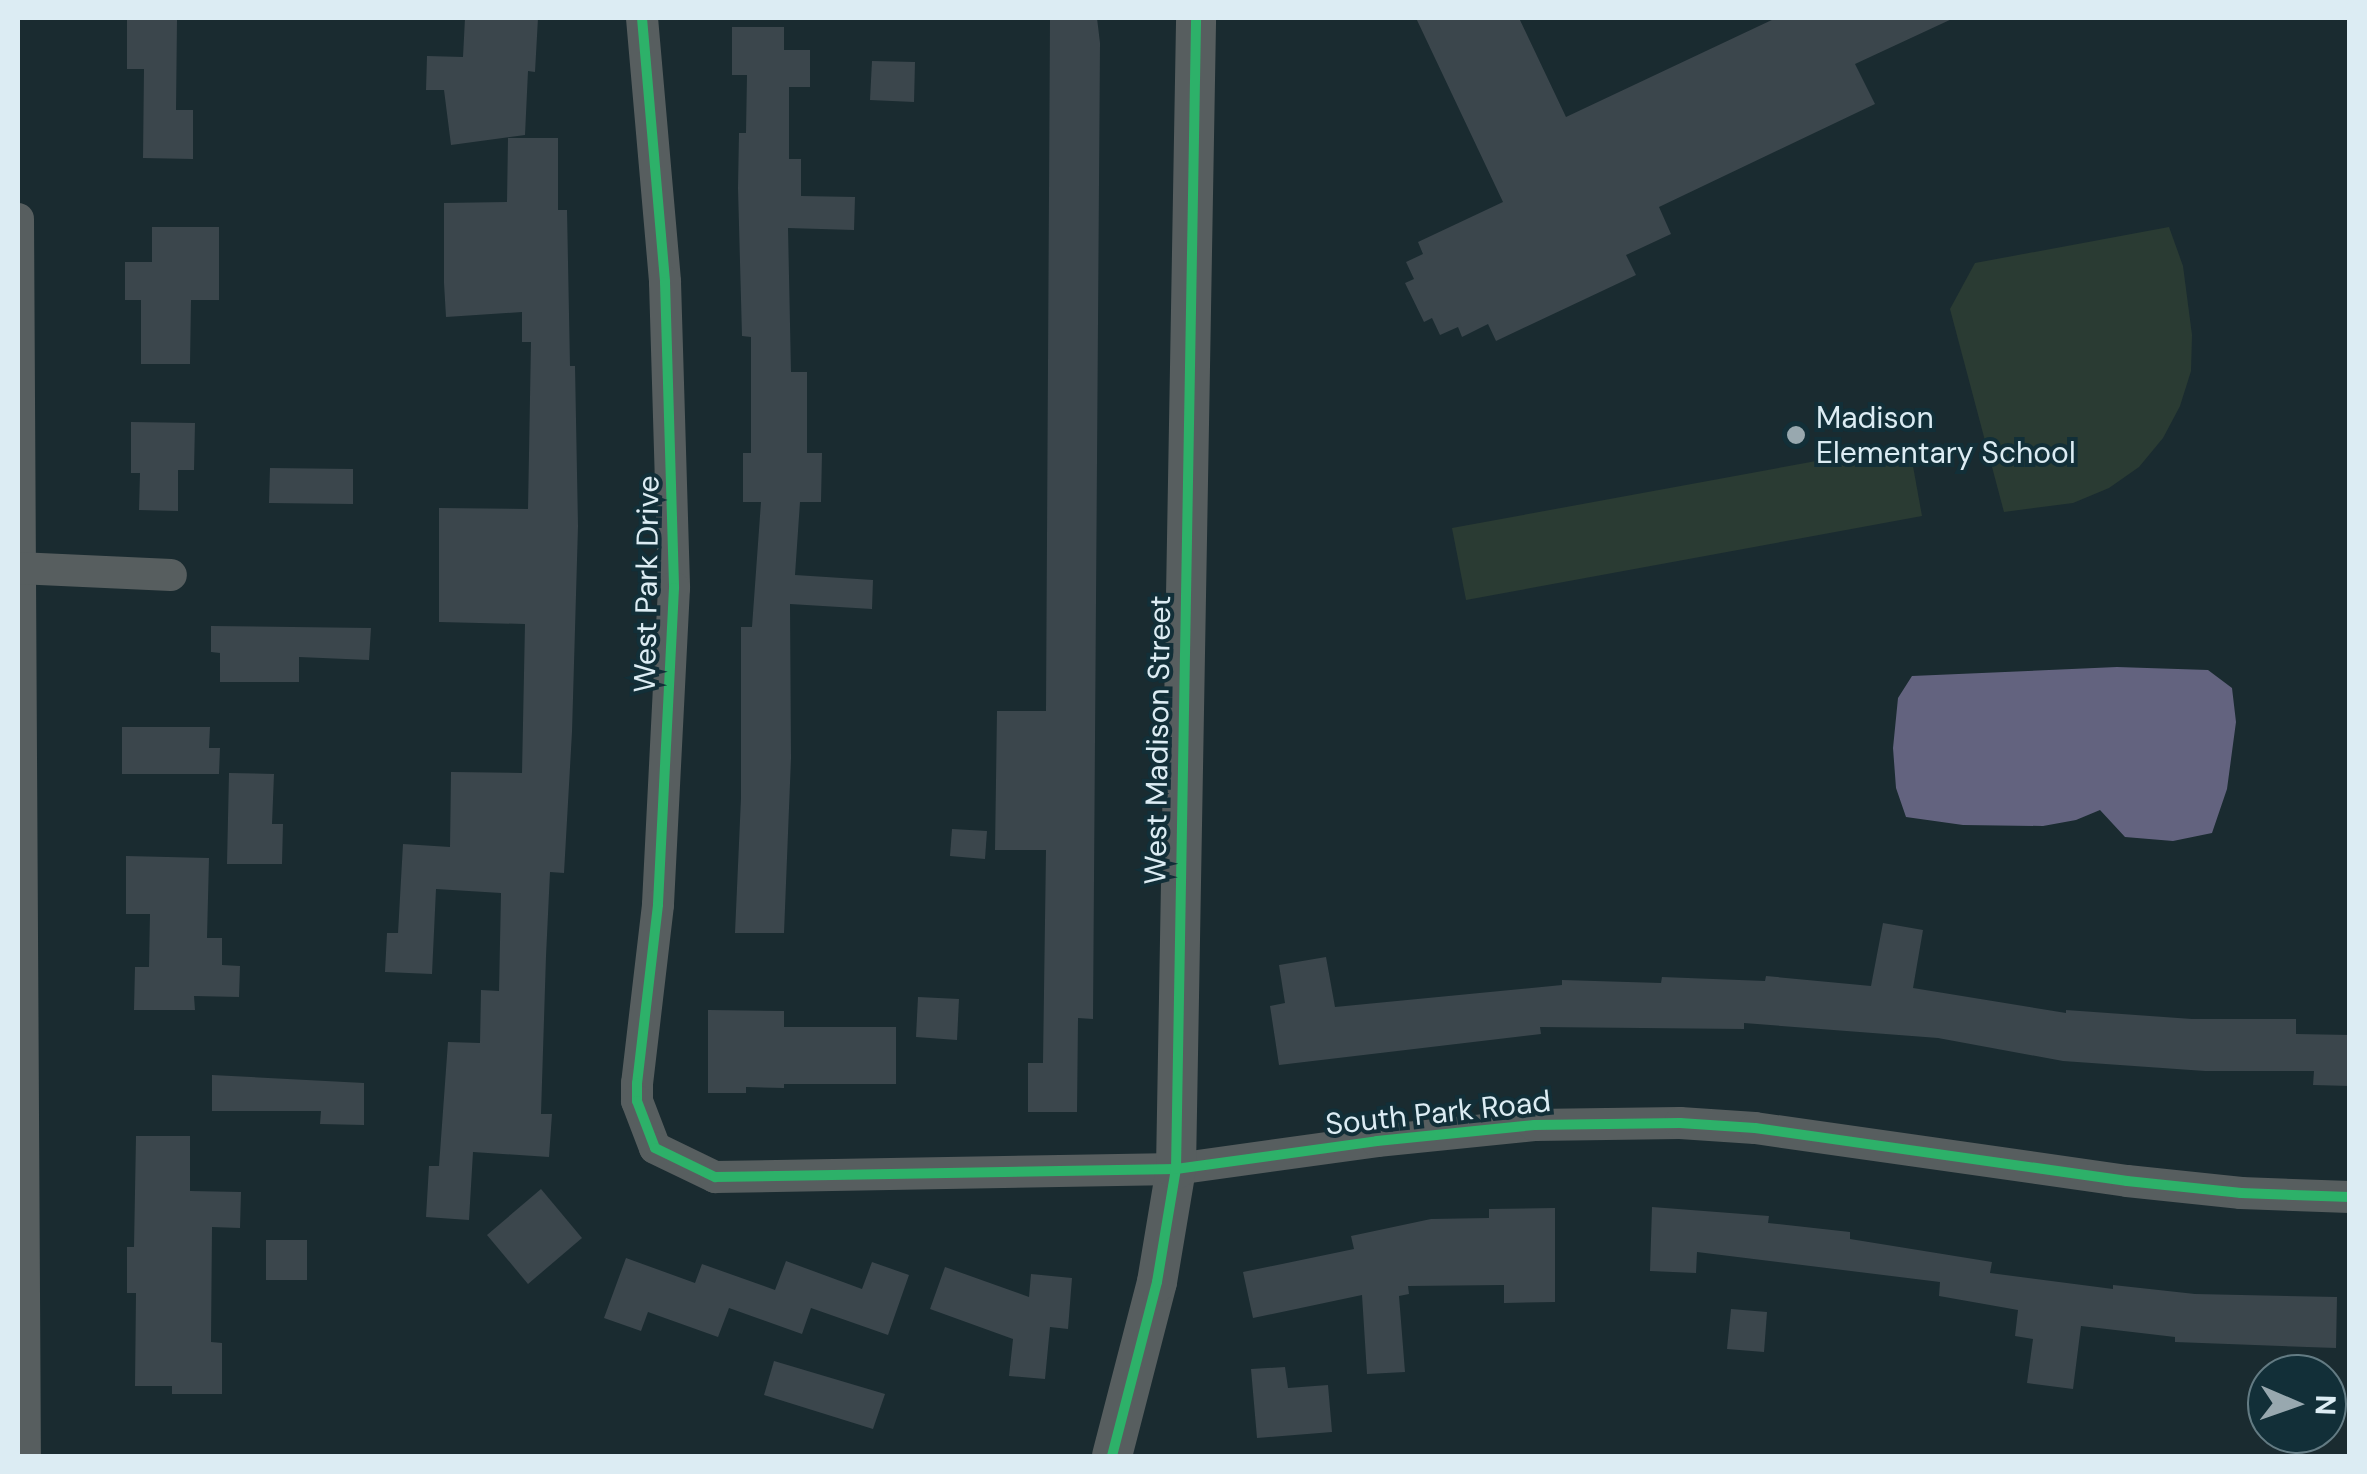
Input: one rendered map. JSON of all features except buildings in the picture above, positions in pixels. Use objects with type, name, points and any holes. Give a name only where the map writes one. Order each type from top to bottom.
[{"type":"street","name":"West Park Drive","points":[[642,18],[665,282],[673,499],[669,746],[658,905],[637,1082],[637,1102],[655,1148]]},
{"type":"street","name":"West Madison Street","points":[[1112,1456],[1157,1282],[1176,1169],[1196,18]]},
{"type":"street","points":[[18,219],[25,1456]]},
{"type":"street","points":[[18,568],[171,576]]},
{"type":"street","name":"South Park Road","points":[[655,1148],[714,1177],[1176,1169],[1377,1141],[1534,1125],[1680,1123],[1754,1128],[2165,1185],[2350,1197]]},
{"type":"green space","points":[[2169,227],[2183,266],[2192,335],[2191,371],[2180,406],[2163,438],[2139,467],[2109,488],[2073,503],[2004,512],[1950,309],[1975,263]]},
{"type":"green space","points":[[1909,444],[1922,516],[1466,600],[1452,528]]},
{"type":"water","points":[[2117,667],[2208,670],[2232,688],[2236,722],[2227,789],[2212,833],[2173,841],[2125,837],[2100,810],[2076,820],[2043,826],[1963,825],[1906,817],[1896,788],[1893,748],[1898,698],[1912,676]]},
{"type":"cycle path","points":[[642,18],[665,282],[674,588],[658,905],[637,1083],[637,1101],[655,1148],[715,1177],[1176,1169],[1377,1141],[1534,1125],[1680,1123],[1755,1128],[2127,1181],[2241,1193],[2350,1197]]},
{"type":"cycle path","points":[[1112,1456],[1157,1282],[1176,1169],[1196,18]]},
{"type":"place","name":"Madison Elementary School","points":[[1796,435]]}]
